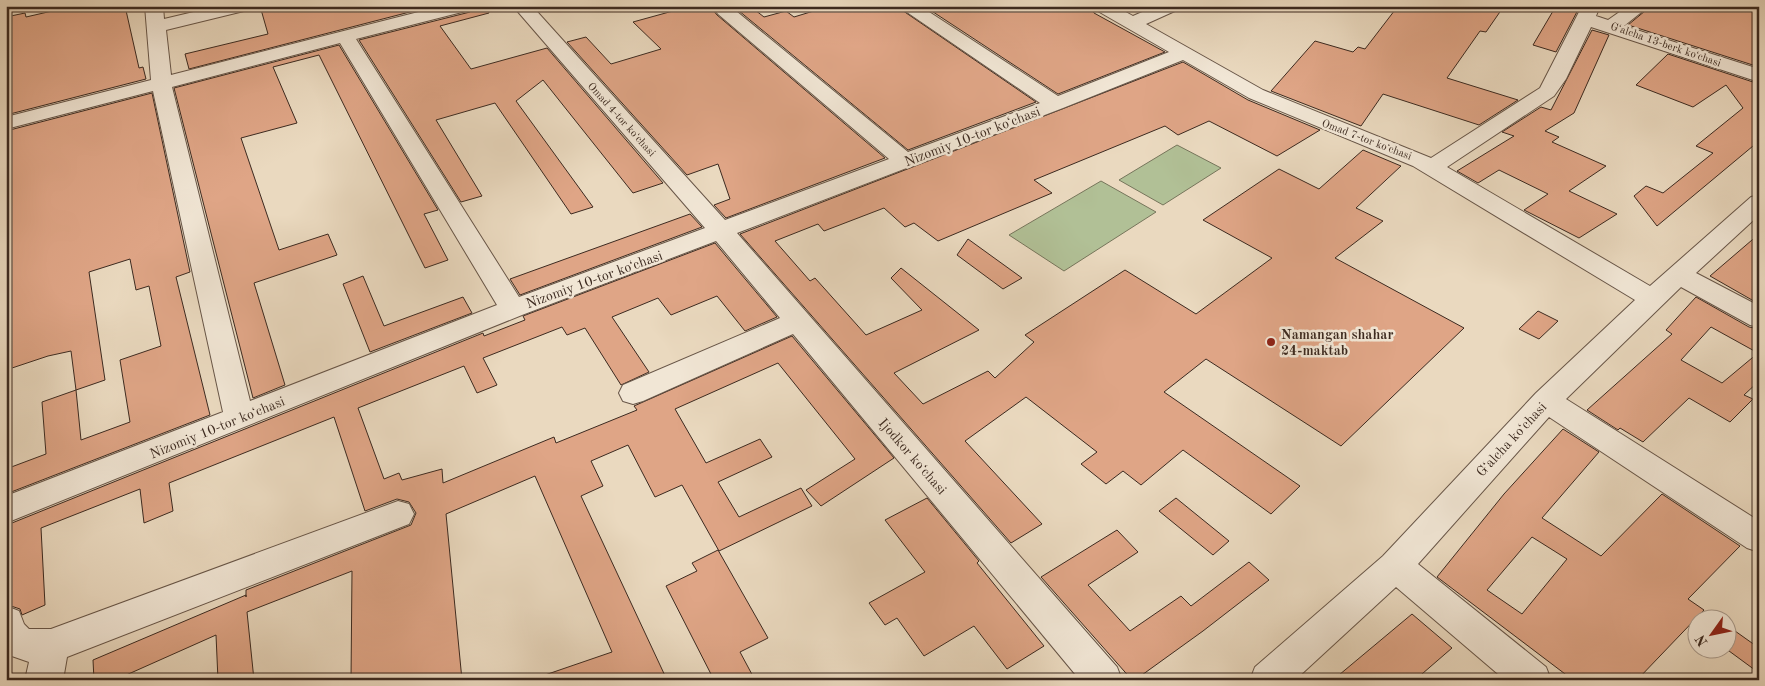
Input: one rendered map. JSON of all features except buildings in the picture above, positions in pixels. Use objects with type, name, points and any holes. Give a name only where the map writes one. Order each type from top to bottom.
[{"type":"street","points":[[239,418],[162,85],[154,16],[242,6]]},
{"type":"street","points":[[6,123],[162,85],[464,6]]},
{"type":"street","name":"Omad 4-tor koʻchasi","points":[[522,6],[722,232]]},
{"type":"street","points":[[907,6],[1056,104]]},
{"type":"street","name":"Omad 7-tor koʻchasi","points":[[1102,6],[1256,94],[1320,121],[1397,149],[1432,167],[1471,194],[1652,299]]},
{"type":"street","points":[[1133,23],[1171,6]]},
{"type":"street","points":[[1612,26],[1640,6]]},
{"type":"street","points":[[724,10],[906,161]]},
{"type":"street","points":[[1432,167],[1547,92],[1556,79],[1588,12]]},
{"type":"street","name":"Gʻalcha 13-berk koʻchasi","points":[[1588,12],[1612,26],[1759,76]]},
{"type":"street","points":[[345,38],[513,309]]},
{"type":"street","name":"Nizomiy 10-tor koʻchasi","points":[[6,510],[513,309],[722,232],[1056,104],[1182,53]]},
{"type":"street","name":"Gʻalcha koʻchasi","points":[[1268,680],[1395,566],[1546,401],[1652,299],[1680,276],[1759,202]]},
{"type":"street","name":"Ijodkor koʻchasi","points":[[722,232],[1104,680]]},
{"type":"street","points":[[1680,276],[1759,318]]},
{"type":"street","points":[[633,393],[798,321]]},
{"type":"street","points":[[1546,401],[1759,538]]},
{"type":"street","points":[[6,622],[13,638],[21,645],[52,646],[398,514]]},
{"type":"street","points":[[1395,566],[1533,680]]},
{"type":"street","points":[[44,680],[52,646]]},
{"type":"green space","points":[[1177,145],[1221,168],[1163,205],[1119,180]]},
{"type":"green space","points":[[1101,181],[1156,212],[1064,271],[1009,235]]},
{"type":"place","name":"Namangan shahar 24-maktab","points":[[1271,342]]}]
